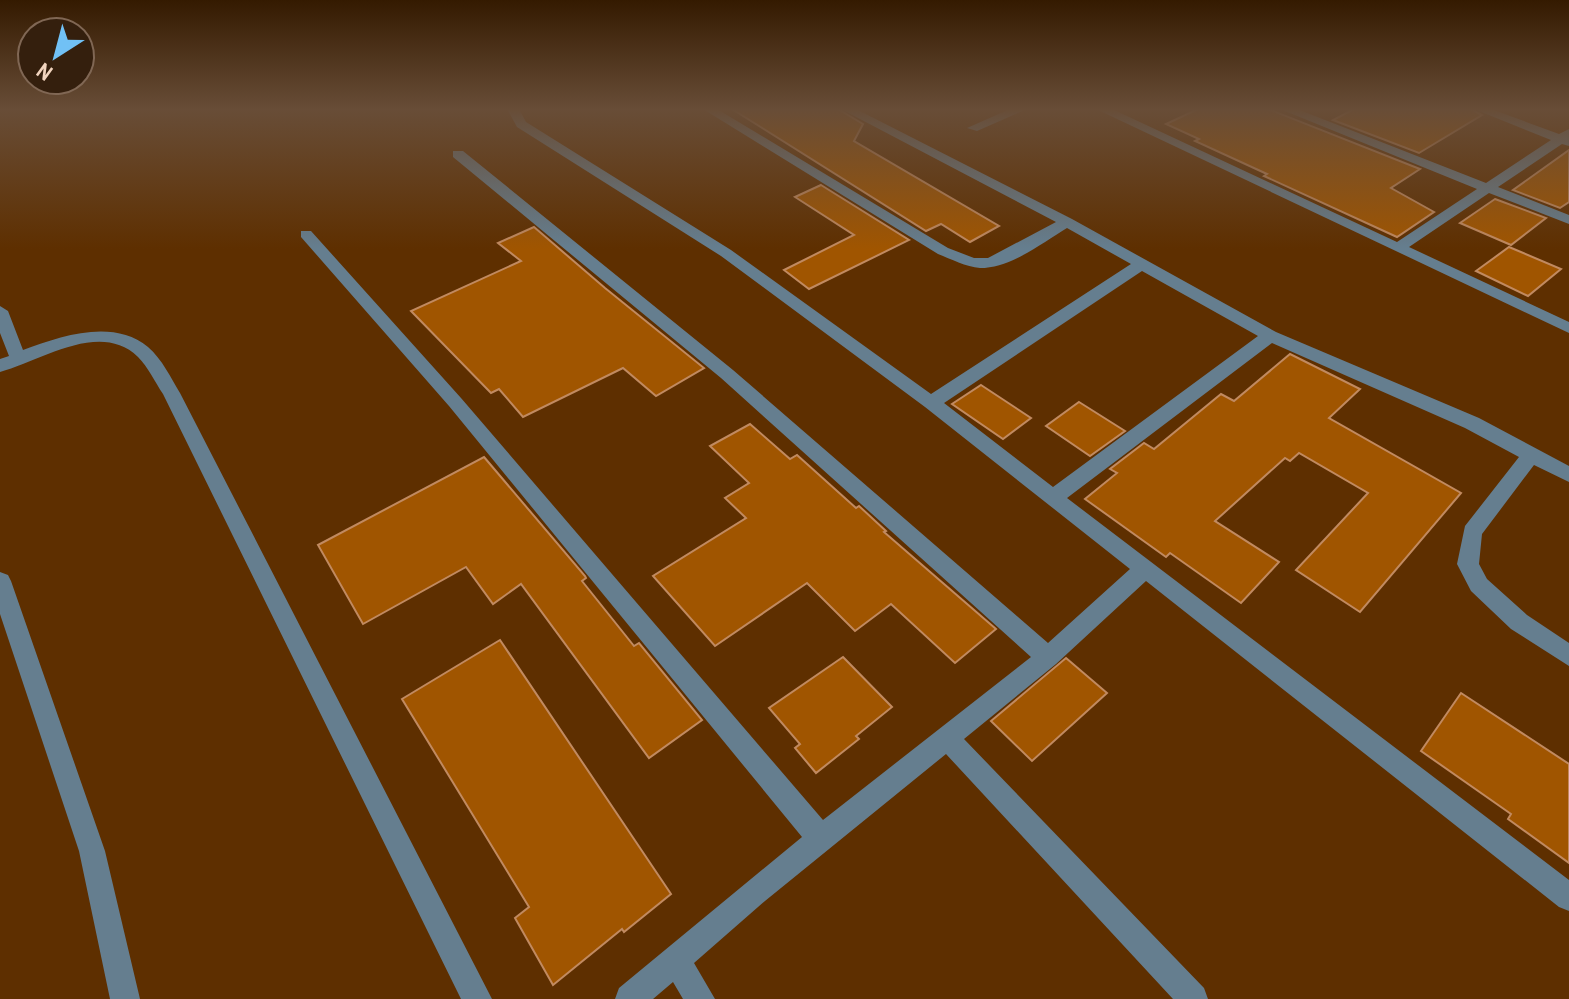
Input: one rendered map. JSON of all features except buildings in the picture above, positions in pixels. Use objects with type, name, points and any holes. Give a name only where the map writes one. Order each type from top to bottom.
[{"type":"street","points":[[460,156],[727,374],[1048,657]]},
{"type":"street","points":[[571,156],[726,253],[931,403],[1569,897]]},
{"type":"street","points":[[786,156],[943,251],[981,263],[996,261],[1067,222]]},
{"type":"street","points":[[938,156],[1067,222],[1270,336],[1472,423],[1569,475]]},
{"type":"street","points":[[1201,156],[1569,328]]},
{"type":"street","points":[[1406,156],[1569,220]]},
{"type":"street","points":[[1398,248],[1537,156]]},
{"type":"street","points":[[306,234],[455,402],[821,839]]},
{"type":"street","points":[[931,403],[1142,264]]},
{"type":"street","points":[[0,311],[9,362],[100,336],[125,339],[142,351],[171,393],[477,999]]},
{"type":"street","points":[[1054,497],[1270,336]]},
{"type":"street","points":[[1531,455],[1472,532],[1468,564],[1479,585],[1519,622],[1569,656]]},
{"type":"street","points":[[630,999],[821,839],[1048,657],[1146,568]]},
{"type":"street","points":[[1,590],[92,851],[125,999]]},
{"type":"street","points":[[947,738],[1193,999]]},
{"type":"street","points":[[676,960],[700,999]]}]
